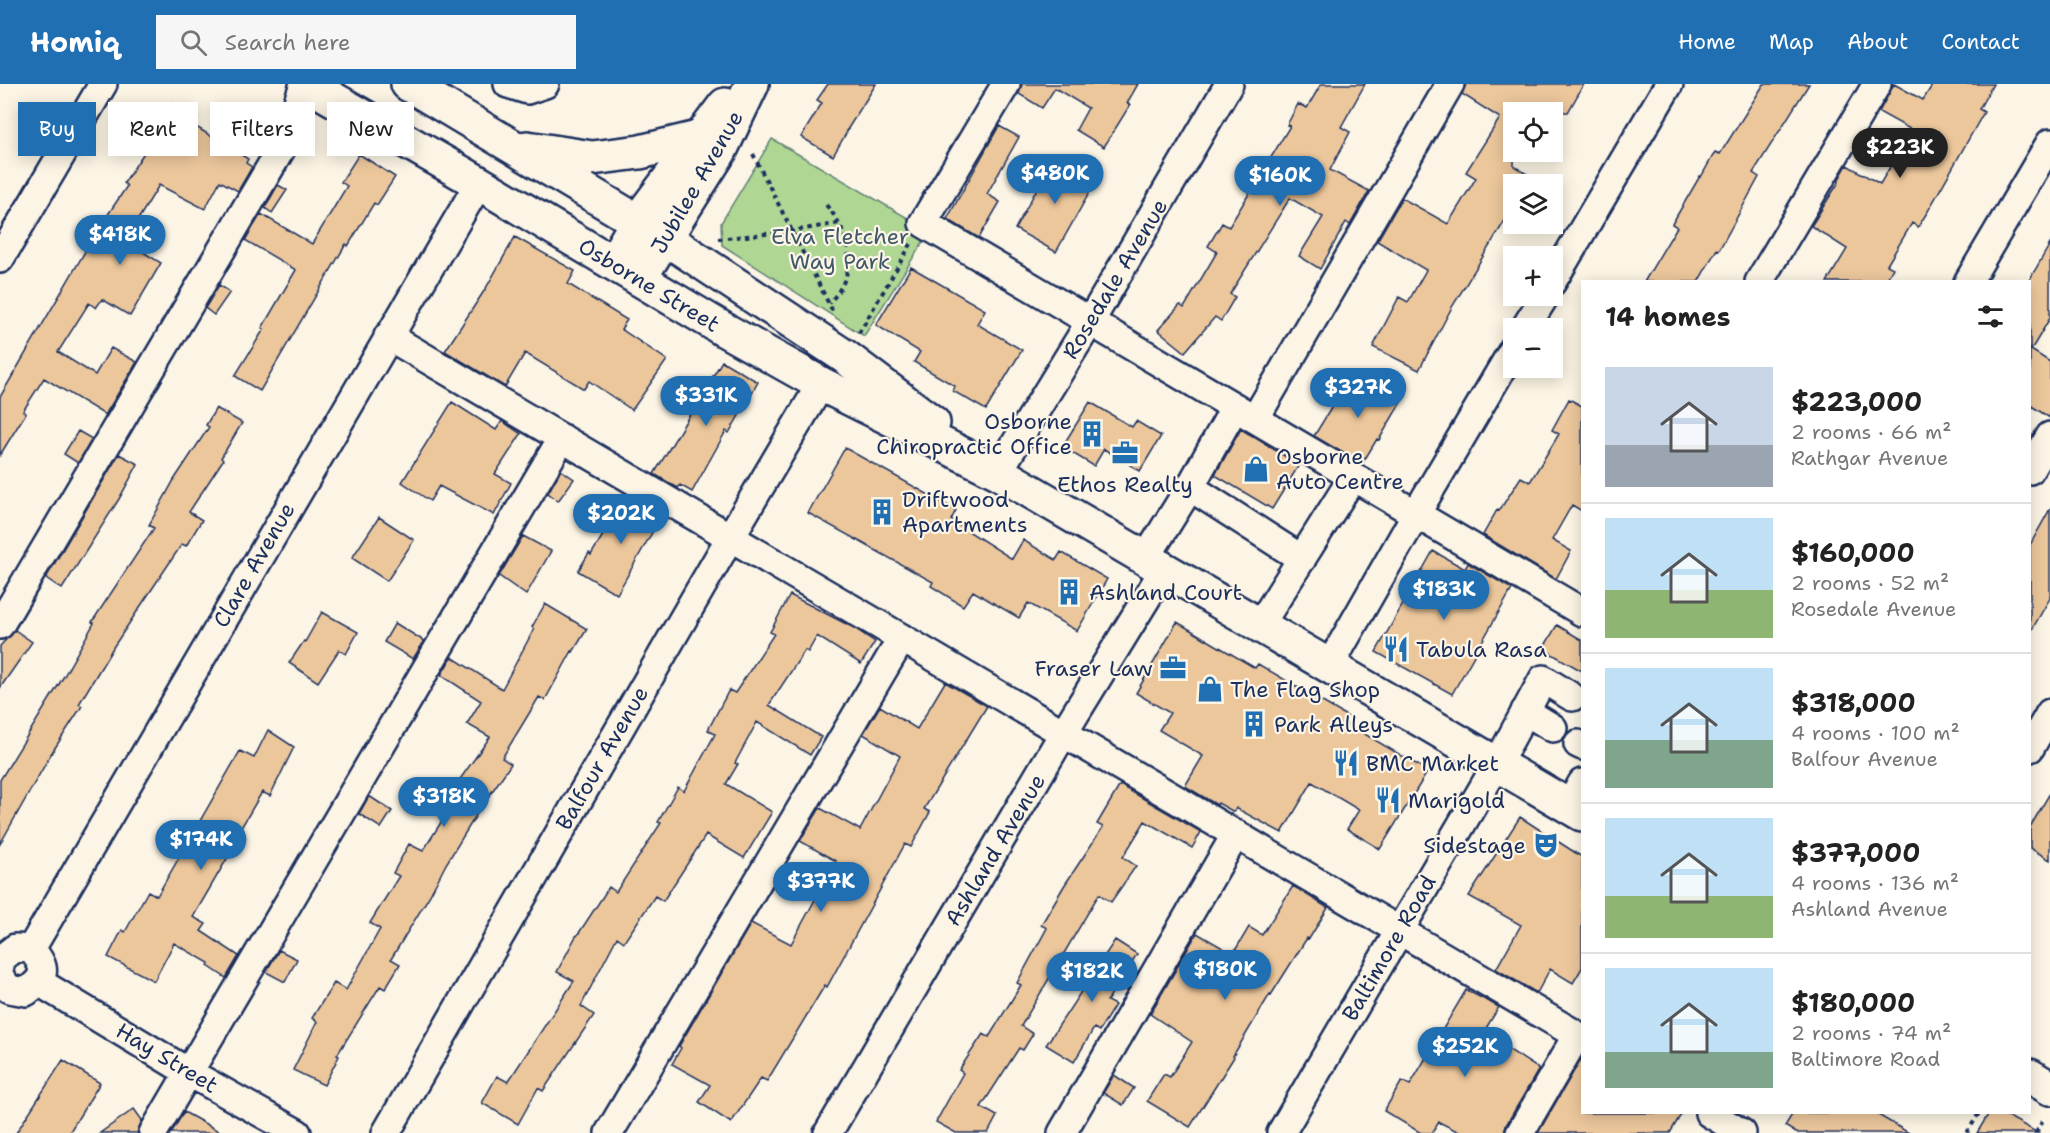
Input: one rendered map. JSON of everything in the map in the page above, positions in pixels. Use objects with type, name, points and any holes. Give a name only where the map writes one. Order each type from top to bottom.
[{"type":"main road","name":"Osborne Street","points":[[306,84],[820,384],[998,472],[1497,764],[1578,801]]},
{"type":"main road","name":"Osborne Street","points":[[408,84],[431,94],[665,238],[844,356],[998,472]]},
{"type":"main road","name":"Jubilee Avenue","points":[[626,271],[637,222],[740,84]]},
{"type":"main road","name":"Jubilee Avenue","points":[[626,271],[665,238],[720,151],[752,84]]},
{"type":"main road","points":[[513,146],[592,158],[640,152],[702,137]]},
{"type":"main road","points":[[2031,1078],[2047,1103]]},
{"type":"street","points":[[0,259],[103,84]]},
{"type":"street","points":[[0,625],[284,144],[306,84]]},
{"type":"street","points":[[508,84],[527,90],[545,84]]},
{"type":"street","points":[[1006,84],[924,223],[1416,514],[1579,600]]},
{"type":"street","name":"Rosedale Avenue","points":[[998,472],[1090,321],[1229,84]]},
{"type":"street","name":"Ashland Avenue","points":[[828,1133],[1064,734],[1156,563],[1190,487],[1245,413],[1449,84]]},
{"type":"street","points":[[1563,263],[1669,84]]},
{"type":"street","points":[[1760,280],[1877,84]]},
{"type":"street","points":[[1969,280],[2050,143]]},
{"type":"street","name":"Clare Avenue","points":[[31,949],[479,183]]},
{"type":"street","points":[[388,336],[1580,1037],[1520,1133]]},
{"type":"street","points":[[1330,665],[1503,367]]},
{"type":"street","name":"Balfour Avenue","points":[[386,1133],[820,384]]},
{"type":"street","points":[[2031,468],[2050,436]]},
{"type":"street","points":[[153,1133],[561,438]]},
{"type":"street","points":[[1260,625],[1353,477]]},
{"type":"street","points":[[1190,487],[1302,559]]},
{"type":"street","points":[[609,1133],[902,638]]},
{"type":"street","name":"Baltimore Road","points":[[1281,1133],[1497,764],[1543,679],[1572,697]]},
{"type":"street","points":[[1525,711],[1553,728]]},
{"type":"street","points":[[2031,746],[2050,713]]},
{"type":"street","points":[[1062,1133],[1236,834]]},
{"type":"street","points":[[15,948],[31,949],[40,959],[43,970],[39,982],[26,992],[2,976],[15,948]]},
{"type":"street","name":"Hay Street","points":[[39,982],[188,1072],[297,1133]]},
{"type":"street","points":[[1711,1114],[1737,1127]]},
{"type":"path","points":[[753,154],[837,320]]},
{"type":"path","points":[[826,205],[840,223],[848,244],[849,254],[846,274],[837,295],[829,303]]},
{"type":"path","points":[[718,239],[793,231],[840,223]]},
{"type":"path","points":[[844,356],[924,223]]},
{"type":"path","points":[[2036,1133],[2047,1103]]},
{"type":"path","points":[[1967,1133],[1977,1114]]},
{"type":"green space","name":"Elva Fletcher Way Park","points":[[772,139],[930,231],[864,336],[722,245],[721,223]]},
{"type":"building","points":[[828,84],[876,84],[833,156],[801,137],[822,103],[817,100]]},
{"type":"building","points":[[1022,84],[1138,84],[1127,103],[1130,105],[1104,147],[1076,130],[1088,108],[1055,88],[1042,108],[1019,94]]},
{"type":"building","points":[[1321,84],[1365,84],[1341,127],[1350,132],[1330,170],[1369,191],[1350,225],[1346,222],[1320,269],[1299,256],[1323,217],[1290,198],[1230,294],[1235,297],[1221,321],[1215,317],[1185,352],[1158,330],[1180,305],[1184,308],[1217,252],[1208,246],[1222,223],[1229,227],[1290,126],[1287,125],[1298,104],[1307,108]]},
{"type":"building","points":[[1466,84],[1584,84],[1568,112],[1563,112],[1563,102],[1503,102],[1503,162],[1514,162],[1514,166],[1527,174],[1503,174],[1503,224],[1452,307],[1419,370],[1373,347],[1399,297],[1408,302],[1426,270],[1377,241],[1402,198],[1448,224],[1476,178],[1466,172],[1500,118],[1462,94]]},
{"type":"building","points":[[1764,84],[1809,84],[1753,173],[1759,177],[1719,250],[1717,249],[1699,280],[1645,280],[1677,227],[1672,224],[1700,176],[1715,152],[1720,154]]},
{"type":"building","points":[[1894,84],[1923,100],[1933,84],[1993,84],[1979,109],[1984,112],[1928,211],[1918,227],[1912,223],[1887,265],[1893,268],[1886,280],[1828,280],[1847,249],[1811,226],[1847,165],[1880,184],[1910,129],[1879,112]]},
{"type":"building","points":[[999,126],[1019,137],[987,194],[1000,202],[979,238],[947,219]]},
{"type":"building","points":[[198,128],[210,136],[210,156],[243,156],[248,159],[246,163],[252,167],[238,191],[220,181],[205,209],[159,185],[125,241],[161,263],[130,316],[102,299],[96,308],[89,303],[58,352],[95,375],[111,348],[137,362],[105,415],[44,378],[23,411],[26,413],[0,455],[0,397],[97,231],[127,186],[124,183],[142,156],[198,156]]},
{"type":"building","points":[[358,156],[362,156],[395,177],[377,205],[374,203],[348,246],[346,244],[260,391],[235,376],[296,270],[245,240],[261,214],[312,244],[347,186],[341,182]]},
{"type":"building","points":[[1059,160],[1088,177],[1085,182],[1093,186],[1056,252],[1015,229],[1051,163],[1056,166]]},
{"type":"building","points":[[278,185],[287,190],[272,213],[265,208]]},
{"type":"building","points":[[515,237],[575,271],[568,284],[627,320],[621,329],[667,360],[632,410],[589,381],[584,389],[525,353],[505,387],[445,351],[486,288]]},
{"type":"building","points":[[2050,244],[2050,318],[2031,350],[2031,280]]},
{"type":"building","points":[[911,267],[985,310],[977,324],[1022,350],[986,410],[953,391],[955,386],[914,362],[920,352],[876,325]]},
{"type":"building","points":[[219,285],[230,292],[214,315],[205,308]]},
{"type":"building","points":[[2031,350],[2050,362],[2050,418],[2031,406]]},
{"type":"building","points":[[722,361],[758,382],[729,433],[726,431],[692,492],[680,485],[678,488],[654,474]]},
{"type":"building","points":[[1352,374],[1401,402],[1362,464],[1314,436]]},
{"type":"building","points":[[1569,399],[1581,405],[1581,510],[1572,505],[1552,540],[1571,551],[1556,579],[1483,535],[1497,510],[1499,511],[1521,477],[1530,482],[1559,434],[1552,430]]},
{"type":"building","points":[[452,402],[496,430],[502,421],[521,434],[495,474],[511,483],[494,515],[439,486],[430,501],[402,482]]},
{"type":"building","points":[[1090,402],[1132,427],[1136,421],[1161,436],[1140,471],[1104,449],[1094,466],[1062,447]]},
{"type":"building","points":[[216,408],[242,423],[221,458],[223,460],[189,512],[202,520],[186,546],[182,544],[114,646],[79,704],[82,706],[51,754],[0,844],[0,780],[64,676],[94,623],[92,622],[154,528],[149,525],[174,480],[209,427],[206,425]]},
{"type":"building","name":"Osborne Auto Centre","points":[[1241,429],[1299,465],[1272,509],[1215,475]]},
{"type":"building","points":[[78,431],[92,439],[78,463],[64,454]]},
{"type":"building","points":[[845,448],[956,510],[951,520],[1012,559],[1023,540],[1056,560],[1061,552],[1107,579],[1077,631],[1028,603],[1019,618],[973,591],[963,606],[931,586],[933,582],[808,513]]},
{"type":"building","points":[[119,454],[138,464],[119,499],[62,589],[46,578]]},
{"type":"building","points":[[561,470],[574,479],[558,501],[548,493]]},
{"type":"building","points":[[627,495],[662,515],[617,594],[578,571],[589,553],[591,555]]},
{"type":"building","points":[[2050,509],[2050,598],[2031,631],[2031,543]]},
{"type":"building","points":[[379,517],[414,540],[387,581],[352,558]]},
{"type":"building","points":[[523,536],[551,551],[526,595],[499,576]]},
{"type":"building","points":[[1433,551],[1465,569],[1468,563],[1512,589],[1452,694],[1376,652]]},
{"type":"building","points":[[790,595],[854,628],[875,642],[861,664],[817,636],[808,652],[805,650],[769,705],[821,737],[810,755],[757,722],[726,784],[772,812],[744,858],[706,835],[663,901],[655,896],[624,942],[617,937],[581,1006],[594,1015],[543,1091],[538,1088],[518,1124],[482,1103],[497,1076],[508,1082],[574,981],[557,972],[576,936],[609,887],[616,892],[661,823],[658,822],[678,787],[684,791],[715,734],[708,730],[729,690],[735,693],[774,634],[770,632]]},
{"type":"building","points":[[545,604],[587,629],[545,700],[539,697],[502,758],[511,764],[446,864],[391,959],[400,964],[385,989],[380,986],[337,1055],[339,1056],[324,1085],[293,1070],[317,1022],[312,1018],[334,983],[346,990],[380,929],[370,923],[399,876],[393,873],[409,844],[423,851],[464,786],[458,782],[490,737],[467,724],[481,701],[441,675],[452,657],[502,689]]},
{"type":"building","points":[[322,612],[358,632],[346,654],[339,650],[318,682],[289,663],[305,642]]},
{"type":"building","points":[[1177,622],[1255,668],[1258,664],[1348,717],[1344,722],[1428,771],[1380,849],[1347,829],[1359,810],[1312,782],[1282,833],[1236,808],[1234,812],[1218,803],[1217,805],[1185,786],[1203,756],[1159,730],[1170,713],[1136,693]]},
{"type":"building","points":[[395,623],[424,641],[413,659],[384,642]]},
{"type":"building","points":[[1557,625],[1581,639],[1581,670],[1543,649]]},
{"type":"building","points":[[15,630],[32,642],[0,688],[0,646]]},
{"type":"building","points":[[945,682],[987,706],[924,809],[930,812],[911,847],[905,844],[827,987],[825,985],[767,1081],[761,1078],[731,1123],[699,1102],[710,1085],[672,1064],[681,1048],[679,1046],[751,923],[791,944],[836,861],[800,841],[820,808],[860,830],[900,756],[863,734],[880,706],[917,729]]},
{"type":"building","points":[[268,730],[294,747],[270,796],[262,792],[225,855],[228,857],[193,917],[206,924],[201,931],[239,956],[226,978],[208,966],[209,963],[174,943],[154,981],[108,957],[122,930],[125,932],[148,891],[157,896],[240,751],[254,758]]},
{"type":"building","points":[[1120,785],[1201,832],[1192,848],[1145,821],[1123,857],[1136,866],[1111,902],[1099,894],[1021,1026],[1033,1034],[1023,1050],[1019,1048],[981,1107],[997,1116],[988,1133],[956,1133],[936,1122],[963,1073],[959,1070],[983,1034],[989,1037],[1021,985],[1017,983],[1047,928],[1041,925],[1103,827],[1097,824]]},
{"type":"building","points":[[2050,793],[2050,860],[2031,849],[2031,825]]},
{"type":"building","points":[[369,796],[392,811],[381,828],[359,814]]},
{"type":"building","points":[[1520,817],[1581,856],[1581,970],[1573,983],[1550,969],[1537,993],[1496,969],[1521,925],[1469,896]]},
{"type":"building","points":[[1293,886],[1328,908],[1270,994],[1190,1127],[1147,1101],[1164,1074],[1170,1077],[1192,1042],[1150,1014],[1197,933],[1233,954],[1249,927],[1262,935]]},
{"type":"building","points":[[1115,940],[1137,954],[1107,1001],[1115,1005],[1099,1031],[1094,1028],[1074,1062],[1046,1045]]},
{"type":"building","points":[[279,950],[297,959],[285,982],[266,972]]},
{"type":"building","points":[[1466,990],[1499,1007],[1483,1033],[1539,1069],[1506,1125],[1504,1133],[1461,1133],[1439,1122],[1432,1133],[1421,1133],[1384,1111],[1402,1081],[1410,1085]]},
{"type":"building","points":[[1581,1059],[1581,1114],[1681,1114],[1670,1133],[1538,1133]]},
{"type":"building","points":[[63,1060],[100,1083],[69,1133],[16,1133]]},
{"type":"building","points":[[1114,1075],[1134,1088],[1123,1105],[1103,1093]]},
{"type":"building","points":[[134,1109],[142,1120],[137,1133],[100,1133]]},
{"type":"building","points":[[184,1112],[222,1133],[171,1133]]},
{"type":"building","points":[[1792,1114],[1877,1114],[1909,1133],[1796,1133],[1785,1126]]},
{"type":"building","points":[[1988,1114],[2004,1114],[2038,1133],[1977,1133]]},
{"type":"place","name":"Osborne Chiropractic Office","points":[[1092,434]]},
{"type":"place","name":"Ethos Realty","points":[[1125,453]]},
{"type":"place","name":"Osborne Auto Centre","points":[[1256,469]]},
{"type":"place","name":"Driftwood Apartments","points":[[882,512]]},
{"type":"place","name":"Ashland Court","points":[[1069,592]]},
{"type":"place","name":"Tabula Rasa","points":[[1396,649]]},
{"type":"place","name":"Fraser Law","points":[[1173,668]]},
{"type":"place","name":"The Flag Shop","points":[[1210,689]]},
{"type":"place","name":"Park Alleys","points":[[1254,724]]},
{"type":"place","name":"BMC Market","points":[[1346,763]]},
{"type":"place","name":"Marigold","points":[[1388,800]]},
{"type":"place","name":"Sidestage","points":[[1546,845]]}]
